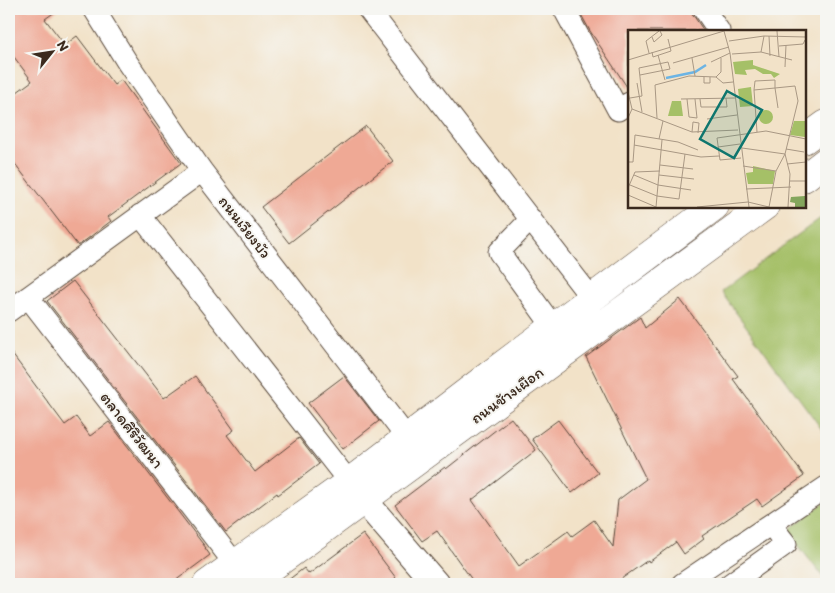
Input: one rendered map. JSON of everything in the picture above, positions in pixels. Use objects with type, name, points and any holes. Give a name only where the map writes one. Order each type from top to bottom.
[{"type":"main road","points":[[805,139],[826,124]]},
{"type":"main road","points":[[805,177],[826,161]]},
{"type":"main road","name":"ถนนช้างเผือก","points":[[357,491],[407,438],[712,208]]},
{"type":"main road","name":"ถนนช้างเผือก","points":[[207,584],[242,574],[357,491],[762,208]]},
{"type":"street","name":"ถนนเวียงบัว","points":[[94,9],[126,62],[202,171],[407,438]]},
{"type":"street","points":[[368,9],[592,299]]},
{"type":"street","points":[[564,9],[618,110],[628,104]]},
{"type":"street","points":[[704,9],[718,30]]},
{"type":"street","points":[[9,311],[202,171]]},
{"type":"street","points":[[140,216],[357,491],[436,584]]},
{"type":"street","points":[[531,219],[499,252],[554,328]]},
{"type":"street","name":"ตลาดศิริวัฒนา","points":[[28,297],[242,574]]},
{"type":"street","points":[[682,584],[826,487]]},
{"type":"street","points":[[730,584],[786,544],[771,525]]},
{"type":"green space","points":[[826,214],[826,435],[721,292]]},
{"type":"green space","points":[[826,501],[826,581],[787,531]]},
{"type":"building","points":[[9,9],[59,9],[45,19],[65,45],[77,36],[114,85],[121,80],[181,163],[108,217],[111,221],[78,246],[9,156],[9,98],[32,81],[14,57],[9,61]]},
{"type":"building","points":[[578,9],[689,9],[703,30],[628,30],[628,88],[590,31]]},
{"type":"building","points":[[366,126],[393,161],[289,243],[261,207]]},
{"type":"building","points":[[73,281],[164,398],[195,376],[234,430],[227,435],[255,472],[299,438],[319,464],[226,532],[47,301]]},
{"type":"building","points":[[680,299],[738,376],[733,379],[804,476],[762,506],[757,499],[702,536],[704,539],[684,554],[676,542],[614,584],[475,584],[437,531],[422,541],[395,505],[445,467],[446,469],[511,418],[536,450],[472,500],[519,566],[568,531],[572,536],[594,520],[613,547],[618,500],[646,479],[586,357],[640,317],[645,328]]},
{"type":"building","points":[[9,350],[65,425],[76,417],[90,436],[109,422],[210,555],[171,584],[13,584],[9,578]]},
{"type":"building","points":[[344,376],[379,421],[343,449],[308,403]]},
{"type":"building","points":[[558,420],[598,473],[572,493],[532,439]]},
{"type":"building","points":[[363,534],[396,578],[388,584],[283,584],[304,568],[309,574]]}]
